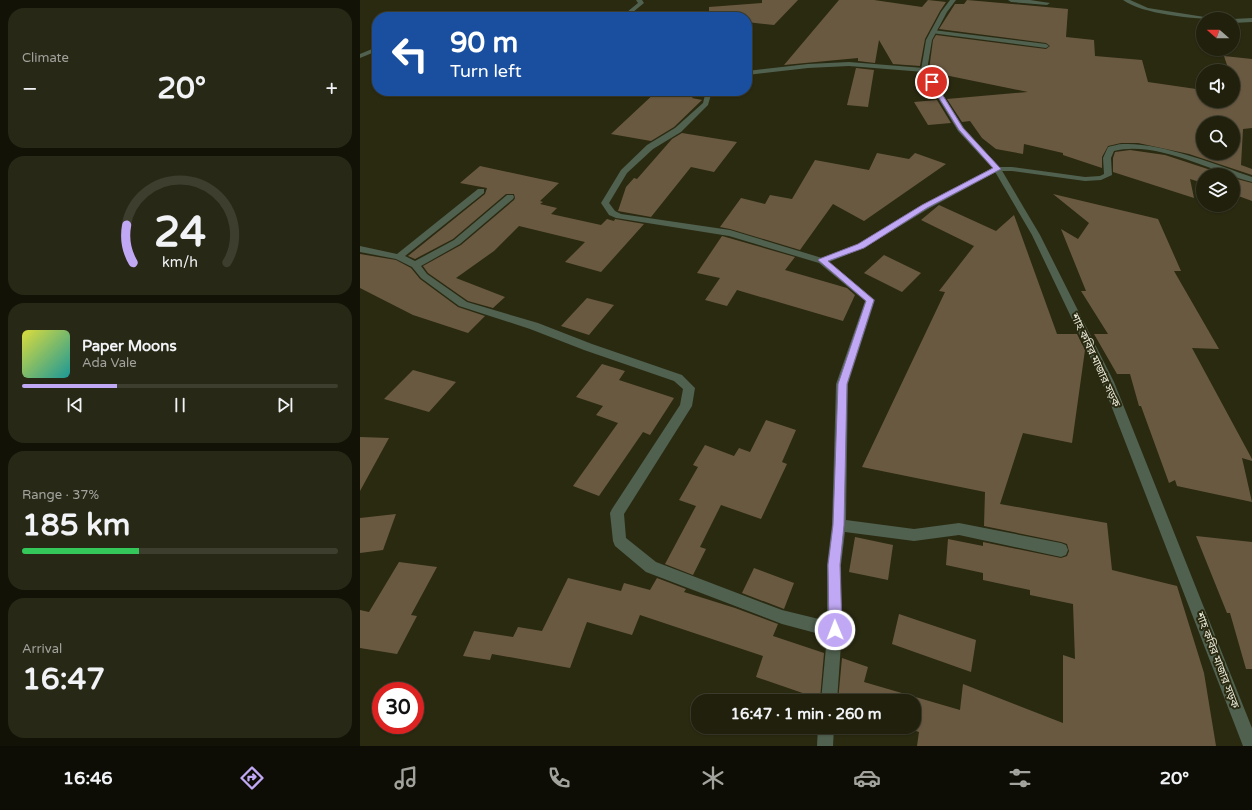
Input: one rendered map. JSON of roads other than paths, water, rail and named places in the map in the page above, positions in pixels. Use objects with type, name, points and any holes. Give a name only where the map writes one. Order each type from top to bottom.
[{"type":"street","points":[[630,12],[641,3],[639,0]]},
{"type":"street","points":[[752,72],[808,66],[849,64],[924,70],[929,40],[944,12],[953,0]]},
{"type":"street","points":[[1011,0],[1047,3]]},
{"type":"street","points":[[1126,0],[1147,9],[1196,17]]},
{"type":"street","points":[[1240,21],[1252,20]]},
{"type":"street","points":[[933,32],[1046,46]]},
{"type":"street","points":[[360,56],[372,51]]},
{"type":"street","name":"শাহ কবির মাজার সড়ক","points":[[924,70],[961,129],[997,169],[1036,235],[1108,382],[1251,746]]},
{"type":"street","points":[[708,96],[706,104],[678,130],[650,147],[624,172],[605,203],[612,213],[619,216],[730,233],[822,260],[870,300],[842,384],[839,525],[834,565],[835,630],[830,694]]},
{"type":"street","points":[[822,260],[861,246],[925,207],[997,169],[1012,169],[1085,179],[1101,178],[1108,175],[1107,158],[1110,149],[1117,146],[1156,149],[1218,167],[1252,180]]},
{"type":"street","points":[[399,258],[481,190]]},
{"type":"street","points":[[415,265],[457,242],[510,198]]},
{"type":"street","points":[[360,249],[399,258],[415,265],[424,276],[463,304],[534,326],[588,347],[678,378],[689,388],[686,406],[617,513],[620,541],[651,567],[782,617],[835,630]]},
{"type":"street","points":[[839,525],[914,535],[959,529],[1061,550]]},
{"type":"street","points":[[825,746],[826,734]]}]
